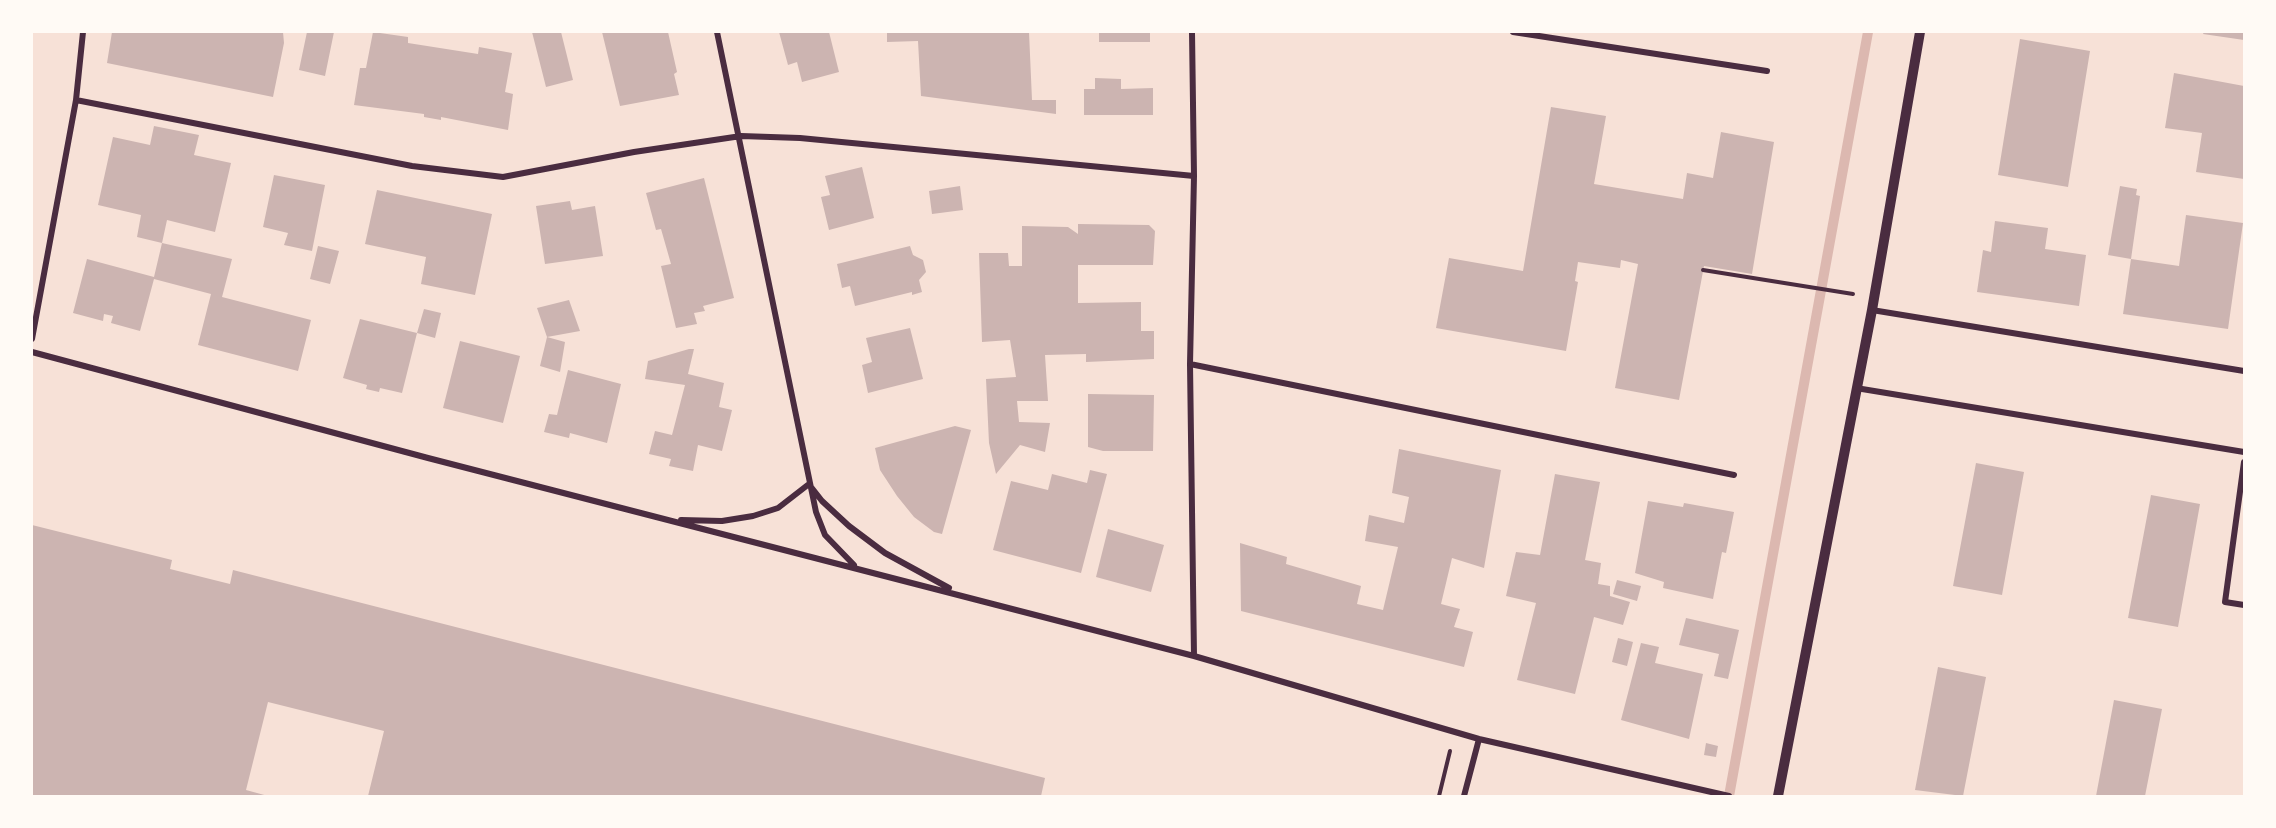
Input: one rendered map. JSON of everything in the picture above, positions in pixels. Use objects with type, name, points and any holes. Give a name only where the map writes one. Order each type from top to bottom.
[{"type":"street","points":[[32,339],[76,100],[83,32]]},
{"type":"street","points":[[717,32],[741,136],[809,484],[825,535],[835,549],[857,568]]},
{"type":"street","points":[[1192,32],[1194,176],[1190,364],[1194,656]]},
{"type":"street","points":[[1513,32],[1767,70]]},
{"type":"street","points":[[1778,796],[1872,310],[1920,32]]},
{"type":"street","points":[[76,100],[412,166],[503,177],[634,152],[741,136],[800,138],[1194,176]]},
{"type":"street","points":[[1872,310],[2244,371]]},
{"type":"street","points":[[32,352],[1194,656],[1479,739],[1729,796]]},
{"type":"street","points":[[1190,364],[1734,475]]},
{"type":"street","points":[[1856,388],[2244,452]]},
{"type":"street","points":[[2244,462],[2225,602],[2244,604]]},
{"type":"street","points":[[669,520],[722,521],[753,516],[778,508],[809,484]]},
{"type":"street","points":[[809,484],[836,513],[885,553],[963,595]]},
{"type":"street","points":[[1464,796],[1479,739]]},
{"type":"path","points":[[1703,270],[1841,292]]},
{"type":"path","points":[[1439,796],[1455,732]]},
{"type":"building","points":[[112,32],[283,32],[284,43],[273,97],[107,63]]},
{"type":"building","points":[[307,32],[334,32],[325,76],[299,70]]},
{"type":"building","points":[[373,32],[408,37],[408,43],[478,54],[479,47],[512,53],[505,92],[513,94],[508,130],[441,117],[441,120],[424,117],[424,114],[354,105],[360,68],[366,68]]},
{"type":"building","points":[[532,32],[561,32],[573,80],[546,87]]},
{"type":"building","points":[[602,32],[668,32],[677,72],[674,74],[679,95],[620,106]]},
{"type":"building","points":[[779,32],[829,32],[839,72],[802,82],[797,62],[788,65]]},
{"type":"building","points":[[887,32],[1029,32],[1032,100],[1056,100],[1056,114],[921,96],[918,41],[887,42]]},
{"type":"building","points":[[1099,32],[1150,32],[1150,42],[1099,42]]},
{"type":"building","points":[[2204,32],[2244,32],[2244,40],[2203,34]]},
{"type":"building","points":[[2020,39],[2090,51],[2068,187],[1998,175]]},
{"type":"building","points":[[2174,73],[2244,86],[2244,179],[2196,172],[2202,133],[2165,128]]},
{"type":"building","points":[[1095,78],[1121,79],[1121,89],[1153,88],[1153,115],[1084,115],[1084,89],[1095,89]]},
{"type":"building","points":[[1551,107],[1606,116],[1594,184],[1683,199],[1687,173],[1713,178],[1721,132],[1774,142],[1752,274],[1704,266],[1679,400],[1615,388],[1638,264],[1621,260],[1620,268],[1578,262],[1575,281],[1578,282],[1566,351],[1436,328],[1449,258],[1523,271]]},
{"type":"building","points":[[154,126],[199,135],[194,155],[231,163],[215,232],[167,220],[162,243],[137,237],[141,215],[98,205],[113,137],[150,145]]},
{"type":"building","points":[[862,167],[874,218],[829,230],[821,197],[830,195],[825,176]]},
{"type":"building","points":[[274,175],[325,185],[312,251],[284,245],[288,233],[263,227]]},
{"type":"building","points":[[704,178],[734,298],[703,306],[705,311],[694,313],[697,324],[676,328],[661,266],[671,264],[661,229],[656,230],[646,193]]},
{"type":"building","points":[[960,186],[963,210],[932,214],[929,191]]},
{"type":"building","points":[[2120,186],[2137,189],[2136,195],[2140,196],[2131,259],[2108,255]]},
{"type":"building","points":[[377,190],[492,214],[475,295],[421,284],[426,257],[365,244]]},
{"type":"building","points":[[570,201],[572,210],[595,206],[603,256],[545,264],[536,206]]},
{"type":"building","points":[[2186,215],[2243,223],[2228,329],[2123,314],[2131,259],[2179,266]]},
{"type":"building","points":[[1995,221],[2048,228],[2045,249],[2086,255],[2079,306],[1977,292],[1983,250],[1991,252]]},
{"type":"building","points":[[1078,224],[1149,225],[1155,231],[1153,265],[1078,265],[1078,303],[1141,302],[1141,331],[1154,331],[1154,359],[1086,362],[1086,354],[1045,355],[1048,401],[1017,401],[1019,422],[1050,423],[1045,452],[1020,445],[996,474],[989,443],[986,379],[1016,377],[1010,340],[982,342],[979,253],[1008,253],[1009,266],[1022,266],[1022,226],[1068,227],[1078,234]]},
{"type":"building","points":[[162,243],[232,259],[222,297],[311,320],[298,371],[198,345],[211,294],[154,279],[140,331],[111,323],[113,316],[104,314],[103,321],[73,313],[87,259],[154,277]]},
{"type":"building","points":[[318,246],[339,251],[330,284],[310,279]]},
{"type":"building","points":[[910,246],[913,255],[923,260],[926,272],[919,280],[922,292],[912,295],[912,292],[855,306],[850,286],[842,288],[837,264]]},
{"type":"building","points":[[569,300],[580,331],[547,337],[537,308]]},
{"type":"building","points":[[424,309],[441,313],[435,338],[417,333]]},
{"type":"building","points":[[360,319],[417,333],[402,393],[380,388],[379,392],[366,389],[367,385],[343,378]]},
{"type":"building","points":[[910,328],[923,379],[868,393],[862,365],[872,362],[866,338]]},
{"type":"building","points":[[547,337],[565,342],[560,372],[540,366]]},
{"type":"building","points":[[460,341],[520,356],[503,423],[443,408]]},
{"type":"building","points":[[694,349],[688,374],[724,383],[719,407],[732,410],[722,451],[698,445],[693,471],[669,466],[671,459],[649,454],[655,431],[672,435],[685,385],[645,379],[648,361]]},
{"type":"building","points":[[568,370],[621,384],[607,443],[570,433],[569,438],[544,432],[549,414],[557,415]]},
{"type":"building","points":[[1088,394],[1154,395],[1153,451],[1103,451],[1088,447]]},
{"type":"building","points":[[955,426],[971,430],[942,534],[934,532],[914,517],[897,496],[880,470],[875,448]]},
{"type":"building","points":[[1399,449],[1501,470],[1484,568],[1452,558],[1441,604],[1460,609],[1454,627],[1473,632],[1464,667],[1241,611],[1240,543],[1287,557],[1286,564],[1361,586],[1357,604],[1383,610],[1398,547],[1365,541],[1369,515],[1404,523],[1409,497],[1392,493]]},
{"type":"building","points":[[1976,463],[2024,472],[2002,595],[1953,586]]},
{"type":"building","points":[[1090,470],[1107,474],[1081,573],[993,550],[1011,481],[1048,490],[1052,474],[1087,483]]},
{"type":"building","points":[[1555,474],[1600,482],[1585,560],[1601,563],[1598,584],[1610,586],[1610,596],[1630,602],[1623,625],[1594,617],[1575,694],[1517,680],[1536,603],[1506,596],[1516,552],[1540,555]]},
{"type":"building","points":[[2151,495],[2200,504],[2178,627],[2128,618]]},
{"type":"building","points":[[1648,501],[1683,507],[1684,503],[1734,512],[1726,553],[1722,552],[1713,599],[1663,588],[1664,582],[1635,573]]},
{"type":"building","points":[[32,525],[172,560],[170,569],[230,584],[233,570],[1045,778],[1041,796],[368,796],[384,731],[268,702],[246,790],[268,796],[32,796]]},
{"type":"building","points":[[1108,529],[1164,545],[1151,592],[1096,577]]},
{"type":"building","points":[[1617,580],[1641,586],[1637,601],[1613,594]]},
{"type":"building","points":[[1686,618],[1739,630],[1728,679],[1714,676],[1719,654],[1679,645]]},
{"type":"building","points":[[1618,638],[1633,642],[1627,666],[1612,662]]},
{"type":"building","points":[[1641,643],[1659,647],[1655,663],[1703,674],[1689,739],[1621,720]]},
{"type":"building","points":[[1938,667],[1986,677],[1963,796],[1915,790]]},
{"type":"building","points":[[2114,700],[2162,709],[2145,796],[2096,796]]},
{"type":"building","points":[[1706,743],[1718,746],[1716,757],[1704,755]]},
{"type":"waterway","points":[[1729,796],[1868,32]]}]
